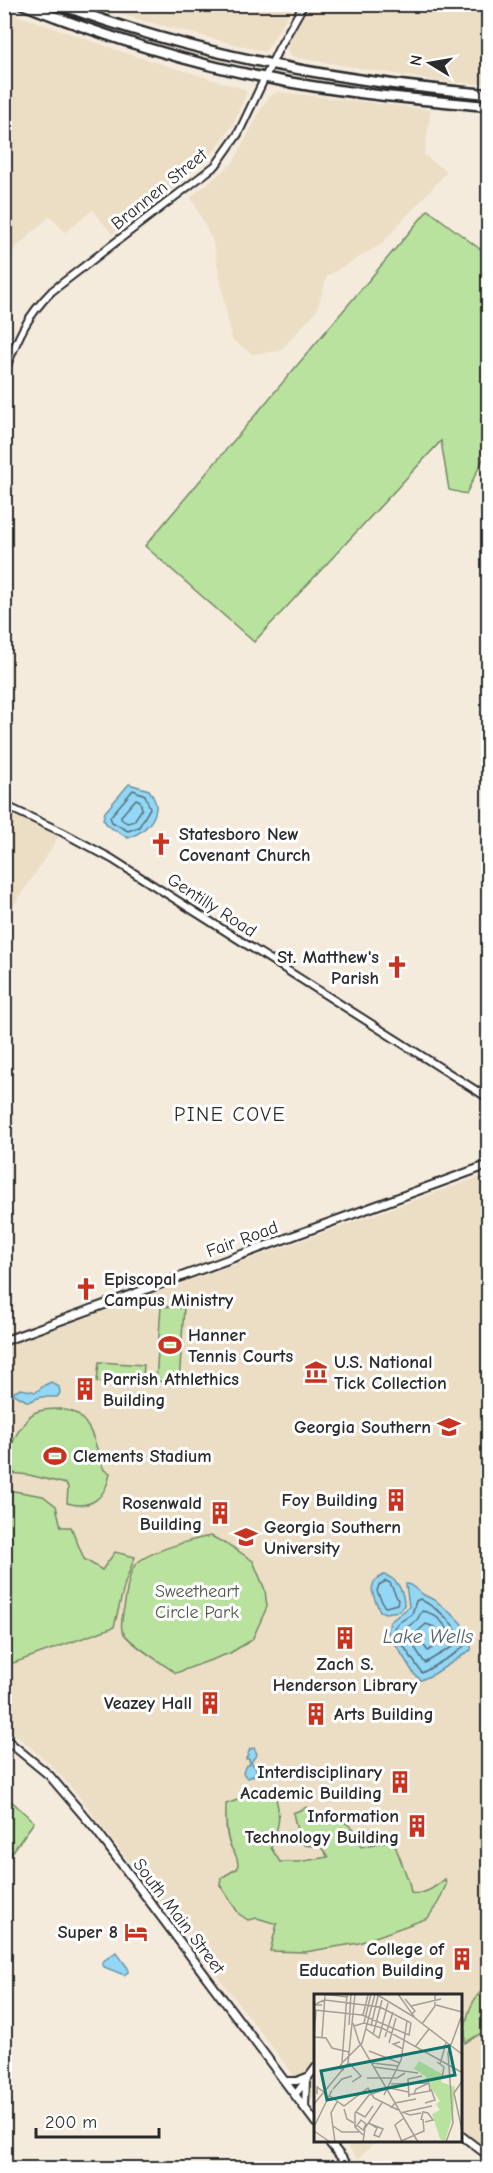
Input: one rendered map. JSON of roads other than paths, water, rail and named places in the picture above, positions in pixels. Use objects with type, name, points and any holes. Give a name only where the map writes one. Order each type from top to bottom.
[{"type":"highway","points":[[22,4],[113,37],[266,78],[350,92],[489,106]]},
{"type":"highway","points":[[58,4],[91,17],[184,45],[271,65],[371,82],[489,94]]},
{"type":"highway","points":[[68,4],[91,17]]},
{"type":"main road","name":"Fair Road","points":[[4,1341],[489,1165]]},
{"type":"main road","name":"South Main Street","points":[[4,1738],[49,1775],[96,1830],[314,2120]]},
{"type":"main road","points":[[330,2143],[350,2169]]},
{"type":"street","name":"Brannen Street","points":[[4,373],[23,328],[35,308],[52,291],[216,165],[238,134],[271,65],[304,4]]},
{"type":"street","name":"Gentilly Road","points":[[4,805],[112,859],[489,1098]]},
{"type":"street","points":[[295,2095],[314,2069]]},
{"type":"street","points":[[285,2081],[307,2078]]},
{"type":"street","points":[[305,2108],[307,2078]]},
{"type":"street","points":[[463,2137],[489,2156]]},
{"type":"water","points":[[129,784],[149,790],[156,806],[150,823],[142,831],[128,838],[108,826],[103,819],[105,812]]},
{"type":"water","points":[[51,1382],[59,1387],[60,1393],[57,1397],[41,1397],[28,1402],[14,1394],[21,1389],[36,1392]]},
{"type":"water","points":[[384,1575],[396,1582],[403,1595],[404,1605],[400,1611],[385,1613],[380,1611],[375,1600],[372,1590],[374,1582]]},
{"type":"water","name":"Lake Wells","points":[[406,1584],[436,1601],[455,1617],[461,1623],[471,1646],[471,1650],[421,1680],[414,1674],[388,1632],[390,1622],[409,1607]]},
{"type":"water","points":[[254,1748],[257,1754],[251,1762],[257,1770],[253,1776],[247,1778],[243,1773],[245,1767],[250,1764],[249,1759],[246,1759],[250,1749]]},
{"type":"water","points":[[116,1952],[128,1968],[128,1972],[124,1975],[104,1967],[102,1962]]},
{"type":"place","name":"Statesboro New Covenant Church","points":[[161,844]]},
{"type":"place","name":"St. Matthew's Parish","points":[[397,967]]},
{"type":"place","name":"Episcopal Campus Ministry","points":[[86,1289]]},
{"type":"place","name":"Hanner Tennis Courts","points":[[170,1345]]},
{"type":"place","name":"U.S. National Tick Collection","points":[[316,1372]]},
{"type":"place","name":"Parrish Athlethics Building","points":[[85,1389]]},
{"type":"place","name":"Georgia Southern","points":[[449,1427]]},
{"type":"place","name":"Clements Stadium","points":[[55,1456]]},
{"type":"place","name":"Foy Building","points":[[396,1500]]},
{"type":"place","name":"Rosenwald Building","points":[[220,1513]]},
{"type":"place","name":"Georgia Southern University","points":[[246,1537]]},
{"type":"place","name":"Zach S. Henderson Library","points":[[345,1638]]},
{"type":"place","name":"Veazey Hall","points":[[210,1703]]},
{"type":"place","name":"Arts Building","points":[[316,1714]]},
{"type":"place","name":"Interdisciplinary Academic Building","points":[[400,1782]]},
{"type":"place","name":"Information Technology Building","points":[[417,1826]]},
{"type":"place","name":"Super 8","points":[[136,1932]]},
{"type":"place","name":"College of Education Building","points":[[462,1959]]},
{"type":"district","name":"PINE COVE","points":[[230,1114]]},
{"type":"park label","name":"Sweetheart Circle Park","points":[[197,1601]]}]
